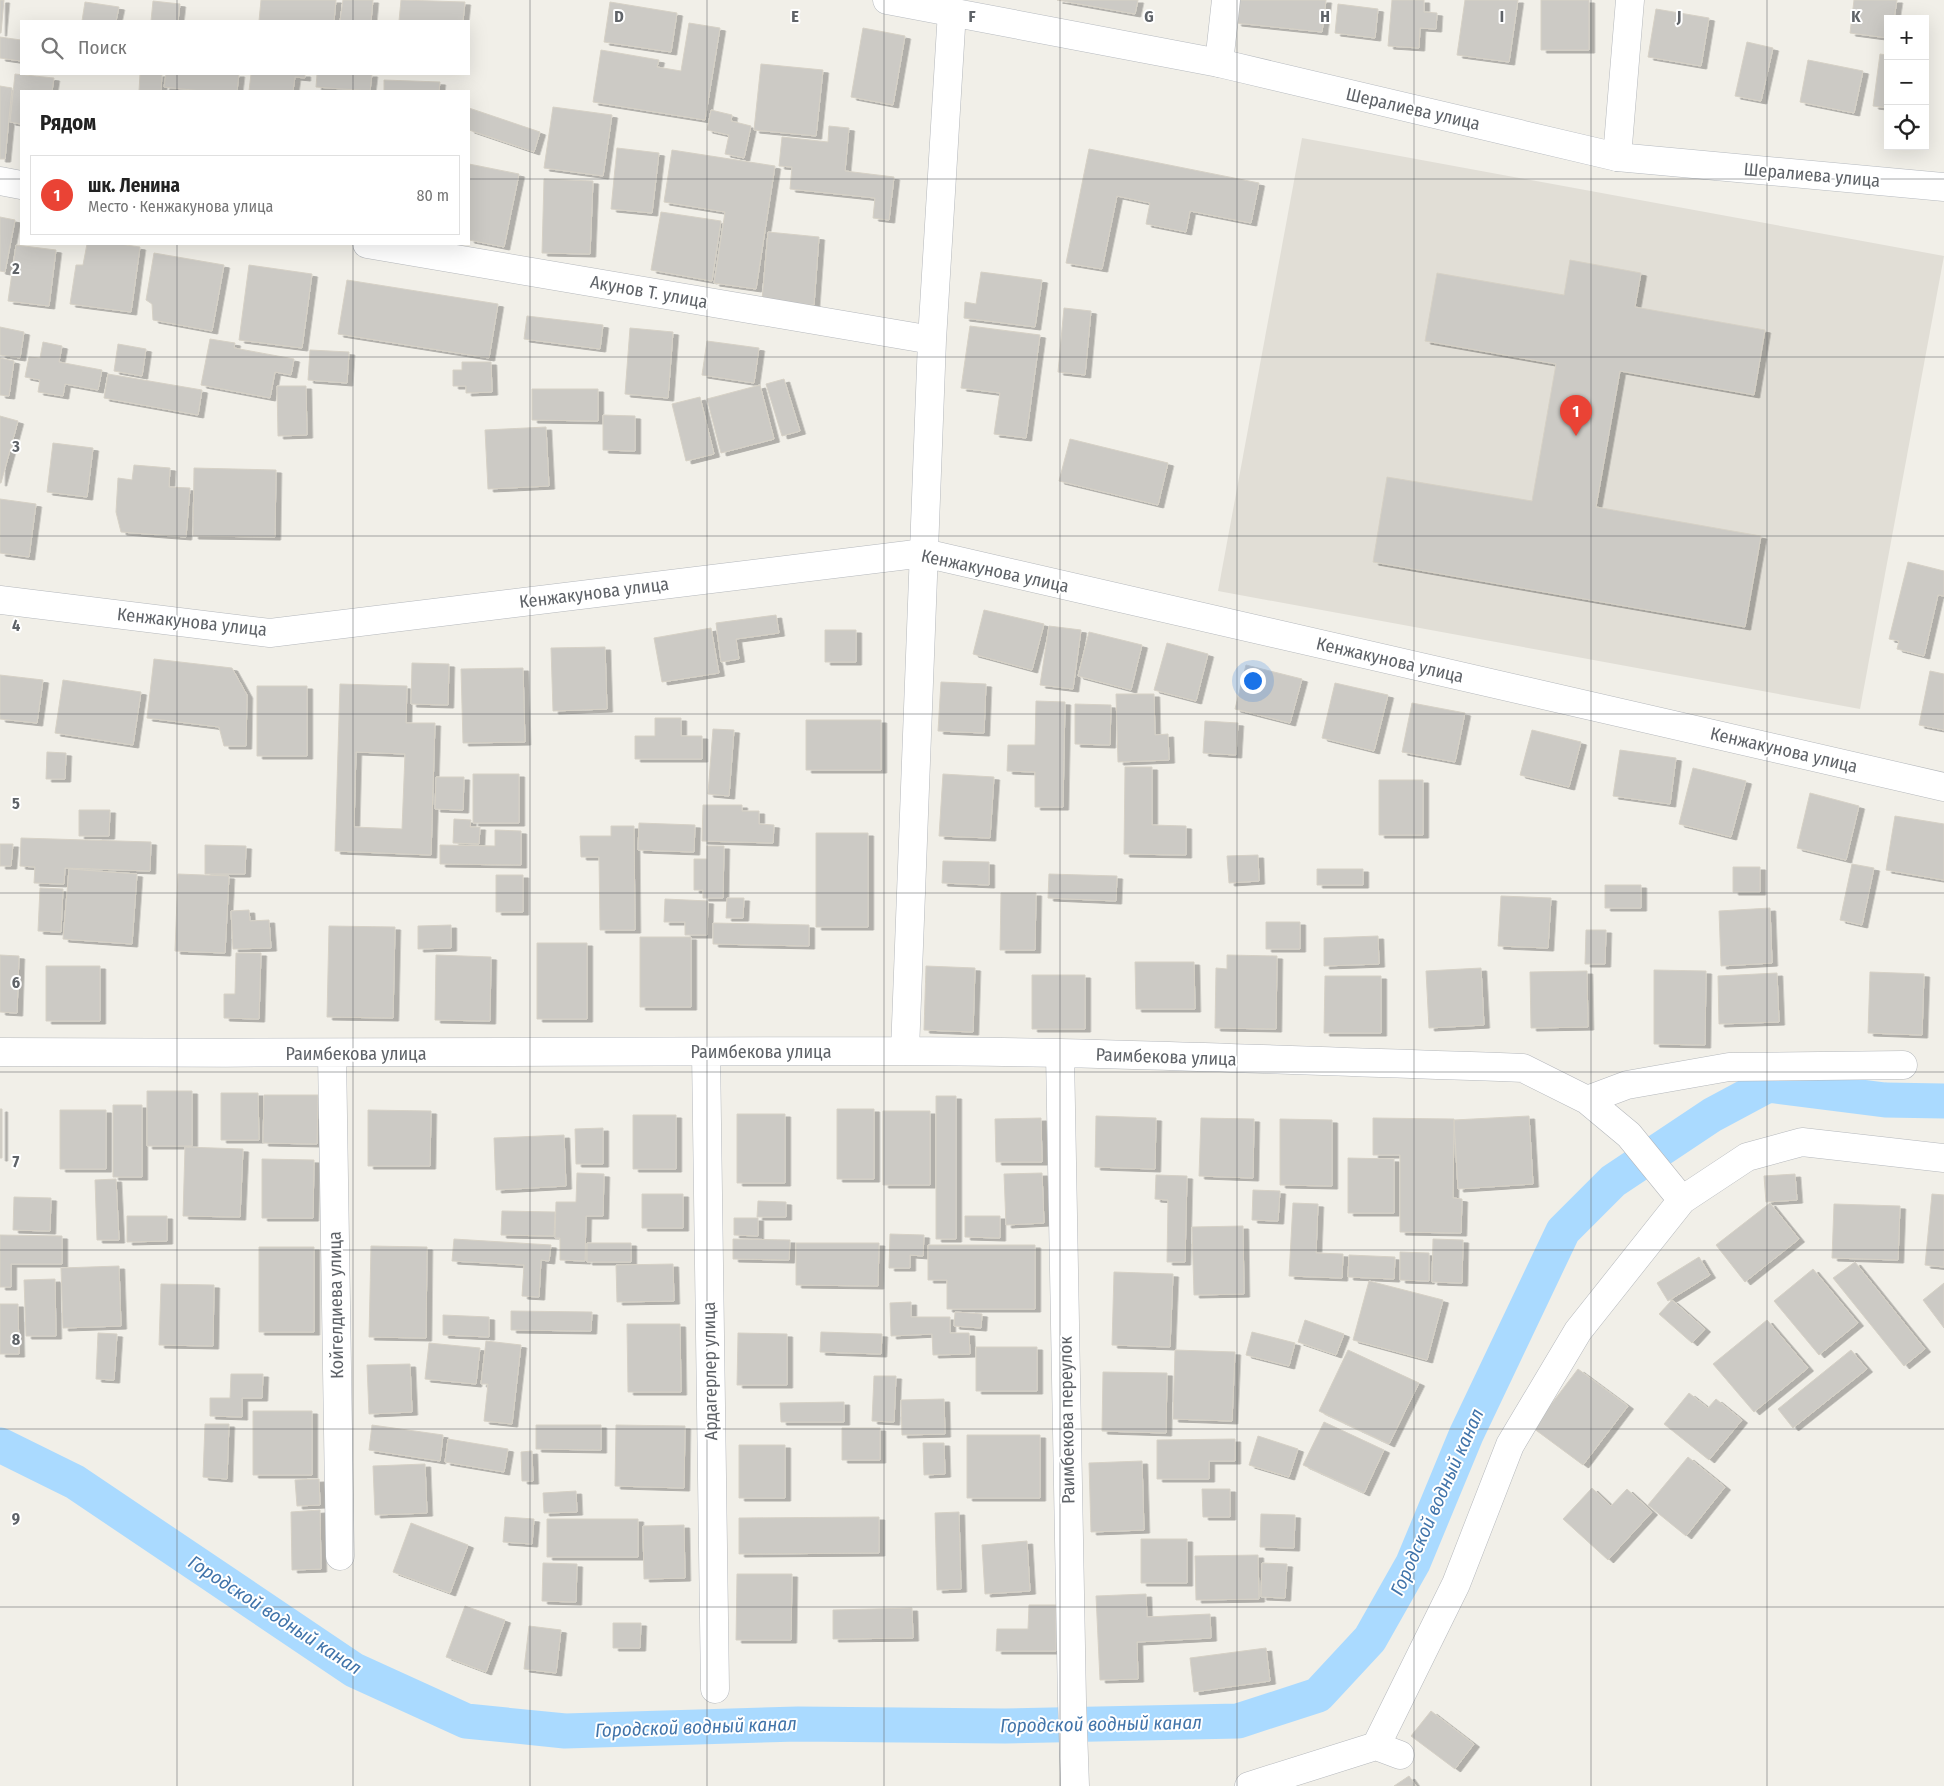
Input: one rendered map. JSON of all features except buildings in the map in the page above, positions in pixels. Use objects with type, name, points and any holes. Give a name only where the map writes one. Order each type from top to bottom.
[{"type":"street","name":"Шералиева улица","points":[[887,0],[1219,63],[1617,157],[1944,187]]},
{"type":"street","points":[[1219,63],[1226,0]]},
{"type":"street","points":[[1617,157],[1630,0]]},
{"type":"street","points":[[905,1051],[932,340],[952,12]]},
{"type":"street","points":[[0,181],[20,185]]},
{"type":"street","name":"Акунов Т. улица","points":[[373,245],[932,340]]},
{"type":"street","name":"Кенжакунова улица","points":[[0,600],[270,633],[924,553],[1944,787]]},
{"type":"street","name":"Раимбекова улица","points":[[0,1052],[332,1054],[905,1051],[1523,1068],[1587,1100]]},
{"type":"street","name":"Ардагерлер улица","points":[[706,1052],[715,1689]]},
{"type":"street","name":"Койгелдиева улица","points":[[332,1054],[340,1556]]},
{"type":"street","name":"Раимбекова переулок","points":[[1060,1054],[1075,1786]]},
{"type":"street","points":[[1682,1200],[1629,1136],[1587,1100],[1627,1085],[1729,1067],[1903,1065]]},
{"type":"street","points":[[1249,1786],[1388,1751],[1510,1446],[1578,1330],[1682,1200],[1747,1157],[1802,1142],[1944,1158]]},
{"type":"shaded area","points":[[1302,138],[1944,256],[1860,709],[1218,591]]},
{"type":"waterway","name":"Городской водный канал","points":[[0,1445],[75,1482],[354,1670],[466,1721],[565,1731],[798,1724],[1005,1726],[1238,1721],[1318,1695],[1370,1639],[1413,1563],[1466,1435],[1563,1231],[1613,1181],[1712,1115],[1768,1085],[1885,1100],[1944,1101]]},
{"type":"place","name":"шк. Ленина","points":[[1576,436]]}]
